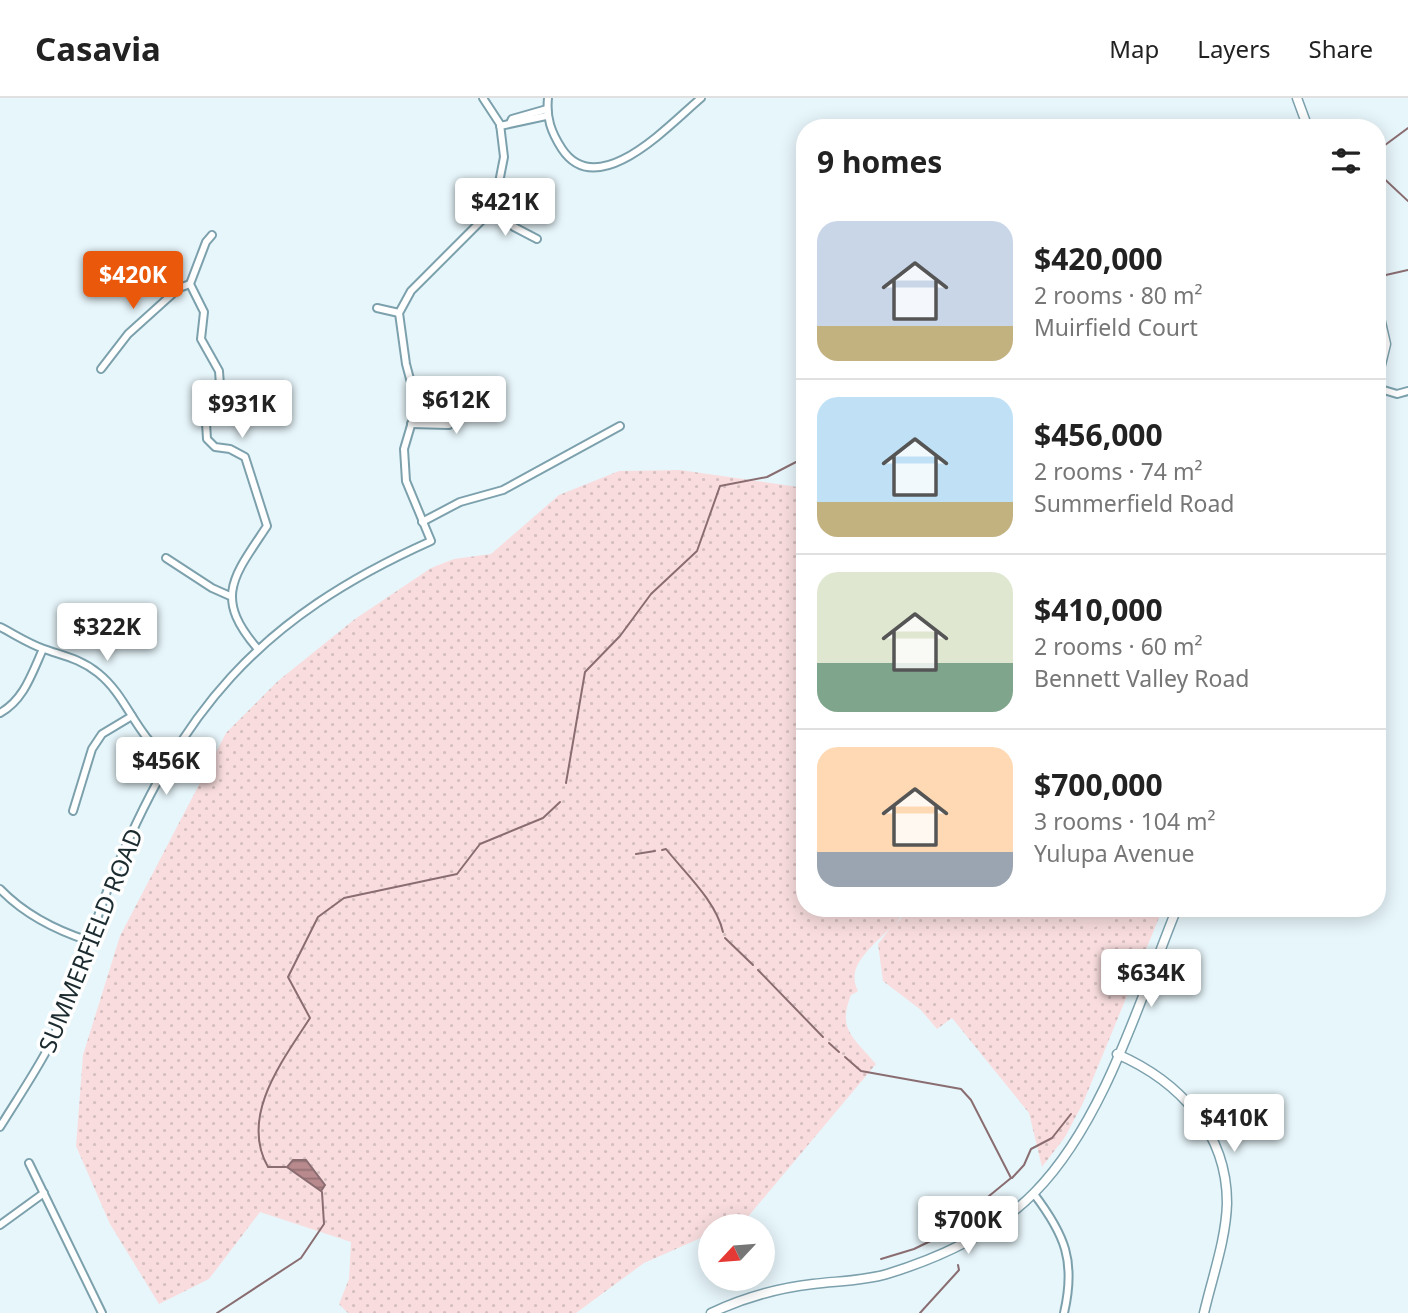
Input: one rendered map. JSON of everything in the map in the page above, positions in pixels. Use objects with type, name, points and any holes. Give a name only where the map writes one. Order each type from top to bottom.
[{"type":"street","points":[[483,98],[500,126],[504,157],[494,208],[411,291],[399,313],[406,364],[418,405],[404,449],[406,481],[422,522],[460,502],[503,490],[620,426]]},
{"type":"street","points":[[548,98],[546,112],[565,153],[582,167],[607,167],[630,157],[701,98]]},
{"type":"street","points":[[1297,98],[1305,119]]},
{"type":"street","points":[[500,126],[516,124],[546,112]]},
{"type":"street","points":[[494,208],[514,227],[537,239]]},
{"type":"street","points":[[101,369],[128,334],[180,288],[190,284],[206,242],[212,235]]},
{"type":"street","points":[[190,284],[204,312],[201,339],[219,371],[220,385],[206,423],[207,439],[215,447],[230,449],[245,457],[267,526],[241,565],[230,596],[238,626],[257,648]]},
{"type":"street","points":[[377,308],[399,313]]},
{"type":"street","points":[[1386,390],[1397,394],[1408,391]]},
{"type":"street","points":[[411,424],[449,425],[482,396]]},
{"type":"street","name":"SUMMERFIELD ROAD","points":[[0,1127],[47,1048],[125,849],[170,760],[212,695],[257,648],[332,593],[386,561],[431,541],[422,522]]},
{"type":"street","points":[[166,558],[212,588],[230,596]]},
{"type":"street","points":[[0,627],[43,649],[67,654],[99,673],[148,742],[170,760]]},
{"type":"street","points":[[0,713],[10,708],[26,688],[43,649]]},
{"type":"street","points":[[73,811],[92,749],[102,734],[132,716]]},
{"type":"street","points":[[0,889],[26,912],[58,931],[89,941]]},
{"type":"street","points":[[711,1313],[748,1298],[787,1288],[886,1274],[948,1250],[990,1228],[1034,1194],[1062,1161],[1084,1128],[1173,917]]},
{"type":"street","points":[[1117,1054],[1154,1072],[1174,1087],[1203,1119],[1216,1144],[1224,1170],[1227,1204],[1204,1313]]},
{"type":"street","points":[[29,1163],[102,1313]]},
{"type":"street","points":[[0,1225],[44,1193]]},
{"type":"street","points":[[1034,1194],[1056,1223],[1065,1242],[1070,1266],[1064,1313]]},
{"type":"shaded area","points":[[680,470],[796,487],[796,917],[900,917],[896,924],[902,917],[1159,917],[1083,1103],[1065,1137],[1042,1167],[1029,1113],[952,1018],[937,1029],[921,1010],[883,981],[878,944],[891,927],[858,964],[855,982],[858,991],[851,995],[847,1007],[846,1017],[850,1033],[876,1064],[750,1214],[698,1214],[698,1239],[644,1263],[576,1313],[348,1313],[339,1304],[349,1279],[351,1242],[260,1212],[209,1279],[159,1304],[110,1224],[76,1146],[83,1055],[120,936],[226,733],[278,681],[355,619],[431,568],[454,559],[491,554],[559,495],[619,471]]},
{"type":"shaded area","points":[[1084,917],[1114,917],[1090,930]]},
{"type":"shaded area","points":[[293,1160],[306,1160],[325,1185],[321,1191],[287,1167]]},
{"type":"waterway","points":[[1386,144],[1408,128]]},
{"type":"waterway","points":[[1386,180],[1408,201]]},
{"type":"waterway","points":[[1386,275],[1408,270]]},
{"type":"waterway","points":[[566,783],[585,672],[620,636],[651,594],[697,551],[720,486],[767,477],[796,462]]},
{"type":"waterway","points":[[286,1167],[268,1167],[260,1148],[261,1109],[277,1070],[310,1018],[288,977],[318,917],[344,898],[457,874],[480,844],[543,818],[560,802]]},
{"type":"waterway","points":[[662,850],[666,849],[707,898],[723,932]]},
{"type":"waterway","points":[[636,854],[655,851]]},
{"type":"waterway","points":[[725,938],[753,965]]},
{"type":"waterway","points":[[758,970],[823,1037]]},
{"type":"waterway","points":[[829,1043],[839,1052]]},
{"type":"waterway","points":[[845,1057],[861,1071],[961,1089],[971,1100],[1011,1178],[961,1219],[945,1228],[947,1233],[914,1249],[881,1259]]},
{"type":"waterway","points":[[1012,1178],[1024,1165],[1031,1149],[1052,1138],[1071,1114]]},
{"type":"waterway","points":[[217,1313],[301,1258],[324,1224],[322,1192]]},
{"type":"waterway","points":[[920,1313],[959,1270],[958,1265]]}]
